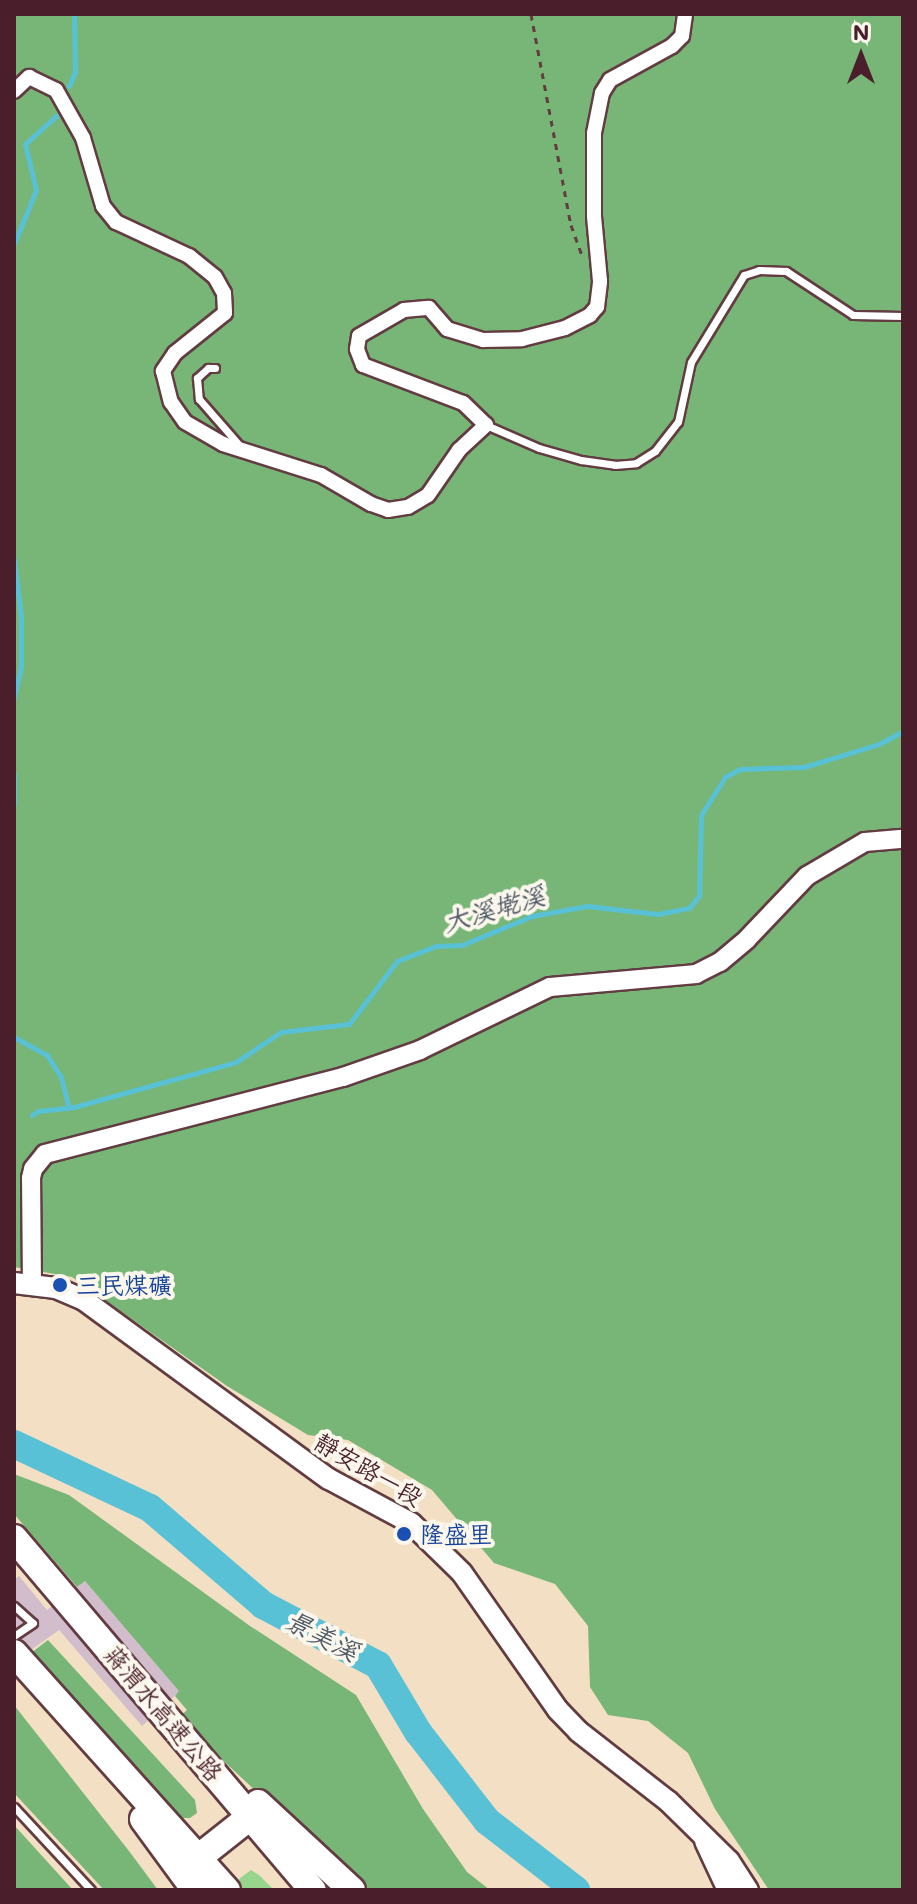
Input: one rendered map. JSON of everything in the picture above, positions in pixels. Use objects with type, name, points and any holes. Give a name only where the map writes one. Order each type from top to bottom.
[{"type":"highway","name":"蔣渭水高速公路","points":[[14,1538],[313,1890]]},
{"type":"highway","points":[[20,1660],[227,1890]]},
{"type":"highway","points":[[20,1660],[195,1890]]},
{"type":"highway","points":[[179,1730],[352,1890]]},
{"type":"highway","points":[[198,1858],[251,1816]]},
{"type":"main road","name":"靜安路一段","points":[[22,1284],[56,1288],[84,1300],[329,1479],[420,1530],[462,1573],[558,1710],[578,1731],[668,1801],[729,1861],[748,1890]]},
{"type":"main road","name":"靜安路一段","points":[[703,1838],[728,1890]]},
{"type":"street","points":[[14,91],[29,77],[56,90],[83,138],[103,206],[116,222],[189,256],[215,277],[224,293],[225,313],[175,353],[163,371],[171,402],[185,422],[223,444],[321,475],[371,504],[388,510],[408,507],[428,495],[459,450],[486,425],[463,403],[363,365],[357,349],[359,336],[404,310],[429,308],[447,329],[483,340],[522,339],[565,328],[590,315],[597,307],[600,281],[594,216],[594,133],[602,93],[610,80],[672,46],[682,36],[685,14]]},
{"type":"street","points":[[22,1284],[31,1178],[33,1169],[45,1154],[343,1077],[420,1050],[550,987],[696,974],[720,962],[747,939],[807,876],[865,842],[903,839]]},
{"type":"lane","points":[[486,425],[539,448],[581,460],[615,465],[636,463],[655,451],[678,422],[691,362],[744,275],[759,270],[786,271],[853,315],[903,316]]},
{"type":"lane","points":[[215,368],[208,368],[197,378],[199,399],[244,451]]},
{"type":"lane","points":[[14,1606],[33,1623],[14,1636]]},
{"type":"lane","points":[[14,1807],[91,1890]]},
{"type":"path","points":[[531,14],[571,225],[585,268],[600,281]]},
{"type":"shaded area","points":[[19,1576],[47,1610],[85,1581],[180,1691],[142,1726],[59,1630],[14,1662],[14,1580]]},
{"type":"green space","points":[[14,14],[903,14],[903,1890],[769,1890],[715,1809],[688,1753],[648,1721],[608,1715],[590,1687],[588,1626],[555,1584],[494,1563],[432,1490],[348,1440],[308,1435],[227,1386],[72,1277],[14,1267]]},
{"type":"green space","points":[[14,1474],[69,1495],[250,1626],[356,1695],[423,1809],[467,1872],[490,1890],[361,1890],[178,1718],[187,1710],[175,1696],[179,1691],[85,1581],[77,1587],[14,1514]]},
{"type":"green space","points":[[48,1640],[195,1800],[197,1813],[190,1818],[180,1818],[27,1656]]},
{"type":"green space","points":[[14,1705],[158,1890],[104,1890],[14,1793]]},
{"type":"green space","points":[[14,1825],[73,1890],[14,1890]]},
{"type":"green space","points":[[251,1870],[274,1890],[241,1890],[239,1879]]},
{"type":"waterway","points":[[69,86],[75,72],[74,14]]},
{"type":"waterway","points":[[14,244],[36,190],[25,144],[56,116]]},
{"type":"waterway","points":[[14,559],[21,617],[21,667],[14,698]]},
{"type":"waterway","name":"大溪墘溪","points":[[32,1115],[38,1111],[74,1107],[236,1062],[281,1032],[349,1024],[397,961],[436,946],[462,945],[532,916],[587,906],[658,914],[689,908],[699,896],[701,815],[725,777],[740,769],[804,767],[879,744],[903,731]]},
{"type":"waterway","points":[[14,774],[14,804]]},
{"type":"waterway","points":[[14,1037],[47,1055],[61,1077],[69,1108]]},
{"type":"waterway","name":"景美溪","points":[[14,1444],[150,1508],[263,1605],[378,1665],[418,1732],[487,1821],[576,1890]]},
{"type":"place","name":"三民煤礦","points":[[60,1285]]},
{"type":"place","name":"隆盛里","points":[[404,1534]]}]
